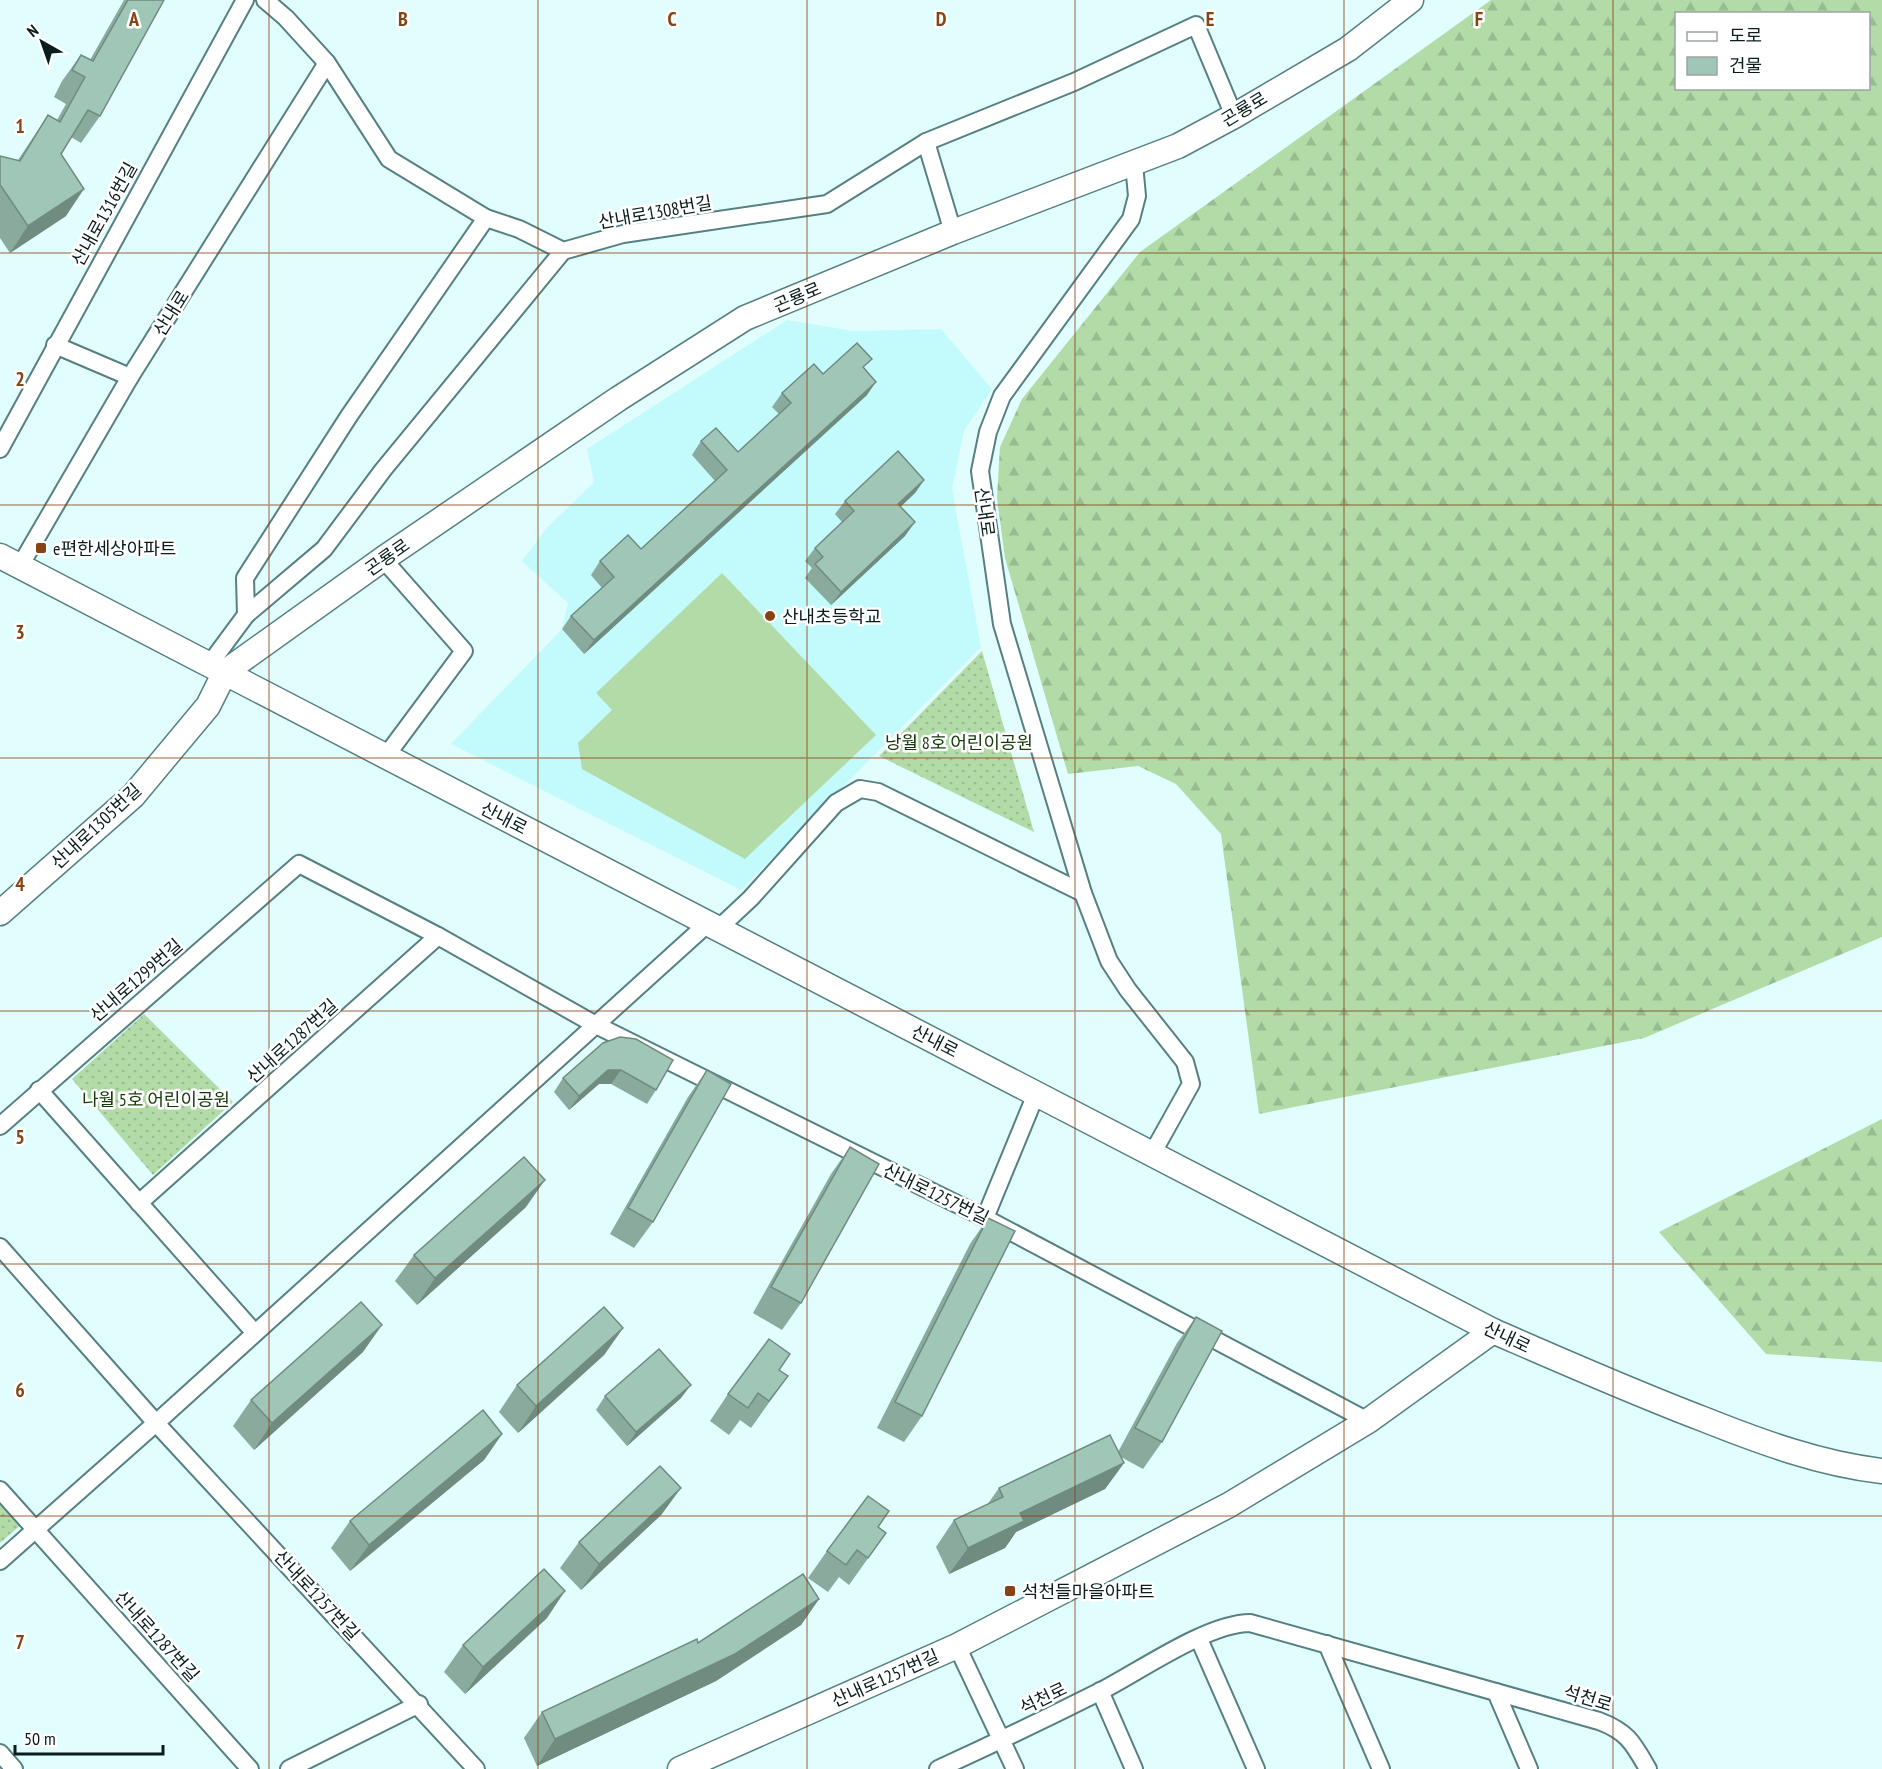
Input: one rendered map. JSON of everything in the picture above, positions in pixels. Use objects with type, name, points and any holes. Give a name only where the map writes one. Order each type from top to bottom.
[{"type":"main road","name":"곤룡로","points":[[217,669],[383,560],[618,399],[745,318],[953,232],[1178,146],[1348,49],[1411,0]]},
{"type":"main road","name":"산내로","points":[[10,561],[1493,1331],[1627,1390],[1755,1439],[1846,1467],[1882,1471]]},
{"type":"main road","name":"산내로1305번길","points":[[0,913],[133,796],[208,706],[217,669]]},
{"type":"main road","name":"산내로1257번길","points":[[680,1769],[957,1646],[1229,1505],[1368,1421],[1493,1331]]},
{"type":"street","name":"산내로1316번길","points":[[0,449],[245,0]]},
{"type":"street","points":[[217,669],[246,615],[324,549],[383,470],[563,251],[519,229],[486,218],[389,159],[327,63],[286,18],[265,0]]},
{"type":"street","name":"산내로1308번길","points":[[563,251],[623,234],[827,204],[926,142],[1074,82],[1196,25],[1234,116]]},
{"type":"street","name":"산내로","points":[[10,561],[130,377],[327,63]]},
{"type":"street","points":[[926,142],[953,232]]},
{"type":"street","name":"산내로","points":[[1134,164],[1137,196],[1131,219],[1002,396],[988,432],[980,471],[1002,624],[1083,893],[1109,961],[1128,990],[1185,1062],[1191,1084],[1152,1154]]},
{"type":"street","points":[[246,615],[245,578],[349,416],[486,218]]},
{"type":"street","points":[[55,345],[130,377]]},
{"type":"street","points":[[383,560],[464,651],[386,756]]},
{"type":"street","points":[[0,1561],[156,1423],[706,925],[718,929],[751,898],[836,804],[860,789],[878,792],[1083,893]]},
{"type":"street","name":"산내로1299번길","points":[[0,1126],[299,864],[438,936]]},
{"type":"street","points":[[438,936],[594,1024]]},
{"type":"street","name":"산내로1287번길","points":[[140,1203],[438,936]]},
{"type":"street","name":"산내로1257번길","points":[[594,1024],[985,1218],[1368,1421]]},
{"type":"street","points":[[39,1090],[254,1332]]},
{"type":"street","points":[[985,1218],[1036,1094]]},
{"type":"street","points":[[0,1247],[156,1423]]},
{"type":"street","name":"산내로1257번길","points":[[156,1423],[419,1704],[476,1769]]},
{"type":"street","name":"산내로1287번길","points":[[0,1490],[250,1769]]},
{"type":"street","name":"석천로","points":[[938,1769],[1100,1691],[1198,1639],[1236,1623],[1250,1623],[1619,1728],[1631,1739],[1648,1769]]},
{"type":"street","points":[[1198,1639],[1256,1769]]},
{"type":"street","points":[[1327,1644],[1381,1769]]},
{"type":"street","points":[[957,1646],[1003,1739],[1015,1769]]},
{"type":"street","points":[[1100,1691],[1134,1769]]},
{"type":"street","points":[[1497,1692],[1529,1769]]},
{"type":"street","points":[[289,1769],[419,1704]]},
{"type":"street","points":[[0,1753],[14,1769]]},
{"type":"shaded area","name":"산내초등학교","points":[[787,320],[853,331],[941,329],[992,389],[964,431],[952,489],[981,647],[741,890],[451,744],[562,629],[568,603],[522,561],[546,529],[594,482],[587,449]]},
{"type":"green space","points":[[1491,0],[1882,0],[1882,937],[1644,1038],[1259,1114],[1221,834],[1176,784],[1138,766],[1068,774],[1005,558],[997,498],[1000,447],[1022,399],[1140,252]]},
{"type":"green space","points":[[722,573],[876,735],[745,859],[582,769],[578,743],[612,710],[596,693]]},
{"type":"green space","name":"낭월 8호 어린이공원","points":[[982,651],[1034,832],[879,756]]},
{"type":"green space","name":"나월 5호 어린이공원","points":[[144,1014],[233,1102],[153,1175],[72,1079]]},
{"type":"green space","points":[[1882,1119],[1882,1362],[1766,1354],[1659,1232]]},
{"type":"green space","points":[[0,1497],[23,1523],[0,1543]]},
{"type":"building","points":[[128,0],[164,0],[100,116],[88,110],[61,154],[84,189],[28,226],[0,185],[0,156],[20,161],[48,115],[60,122],[85,77],[72,70],[81,55],[93,61]]},
{"type":"building","points":[[857,343],[872,359],[863,367],[876,382],[594,640],[571,616],[614,577],[600,561],[628,535],[641,549],[727,470],[701,441],[716,428],[738,452],[791,403],[782,393],[814,364],[823,374]]},
{"type":"building","points":[[898,451],[924,480],[898,504],[915,522],[841,592],[815,564],[823,557],[815,548],[854,511],[845,501]]},
{"type":"building","points":[[620,1037],[636,1039],[673,1060],[656,1090],[621,1070],[608,1070],[579,1096],[563,1078],[603,1043]]},
{"type":"building","points":[[707,1070],[731,1084],[653,1222],[628,1208]]},
{"type":"building","points":[[850,1147],[879,1164],[801,1303],[771,1287]]},
{"type":"building","points":[[524,1157],[545,1180],[435,1278],[414,1255]]},
{"type":"building","points":[[988,1218],[1015,1231],[922,1416],[895,1402]]},
{"type":"building","points":[[361,1302],[382,1325],[272,1423],[251,1400]]},
{"type":"building","points":[[604,1307],[623,1328],[536,1406],[517,1385]]},
{"type":"building","points":[[1196,1317],[1222,1331],[1162,1442],[1135,1428]]},
{"type":"building","points":[[769,1339],[790,1354],[779,1370],[788,1376],[769,1401],[758,1393],[748,1408],[728,1394]]},
{"type":"building","points":[[659,1349],[691,1385],[636,1432],[605,1396]]},
{"type":"building","points":[[483,1410],[502,1434],[369,1545],[350,1521]]},
{"type":"building","points":[[1110,1435],[1124,1463],[1020,1513],[1024,1521],[968,1548],[954,1520],[1003,1497],[999,1488]]},
{"type":"building","points":[[660,1466],[681,1488],[599,1564],[579,1542]]},
{"type":"building","points":[[868,1496],[889,1511],[878,1527],[886,1533],[868,1558],[857,1550],[846,1565],[827,1551]]},
{"type":"building","points":[[544,1569],[565,1591],[483,1667],[463,1645]]},
{"type":"building","points":[[803,1574],[819,1599],[735,1654],[555,1739],[542,1712],[697,1639],[698,1643]]},
{"type":"place","name":"e편한세상아파트","points":[[41,548]]},
{"type":"place","name":"산내초등학교","points":[[770,616]]},
{"type":"place","name":"석천들마을아파트","points":[[1010,1591]]}]
